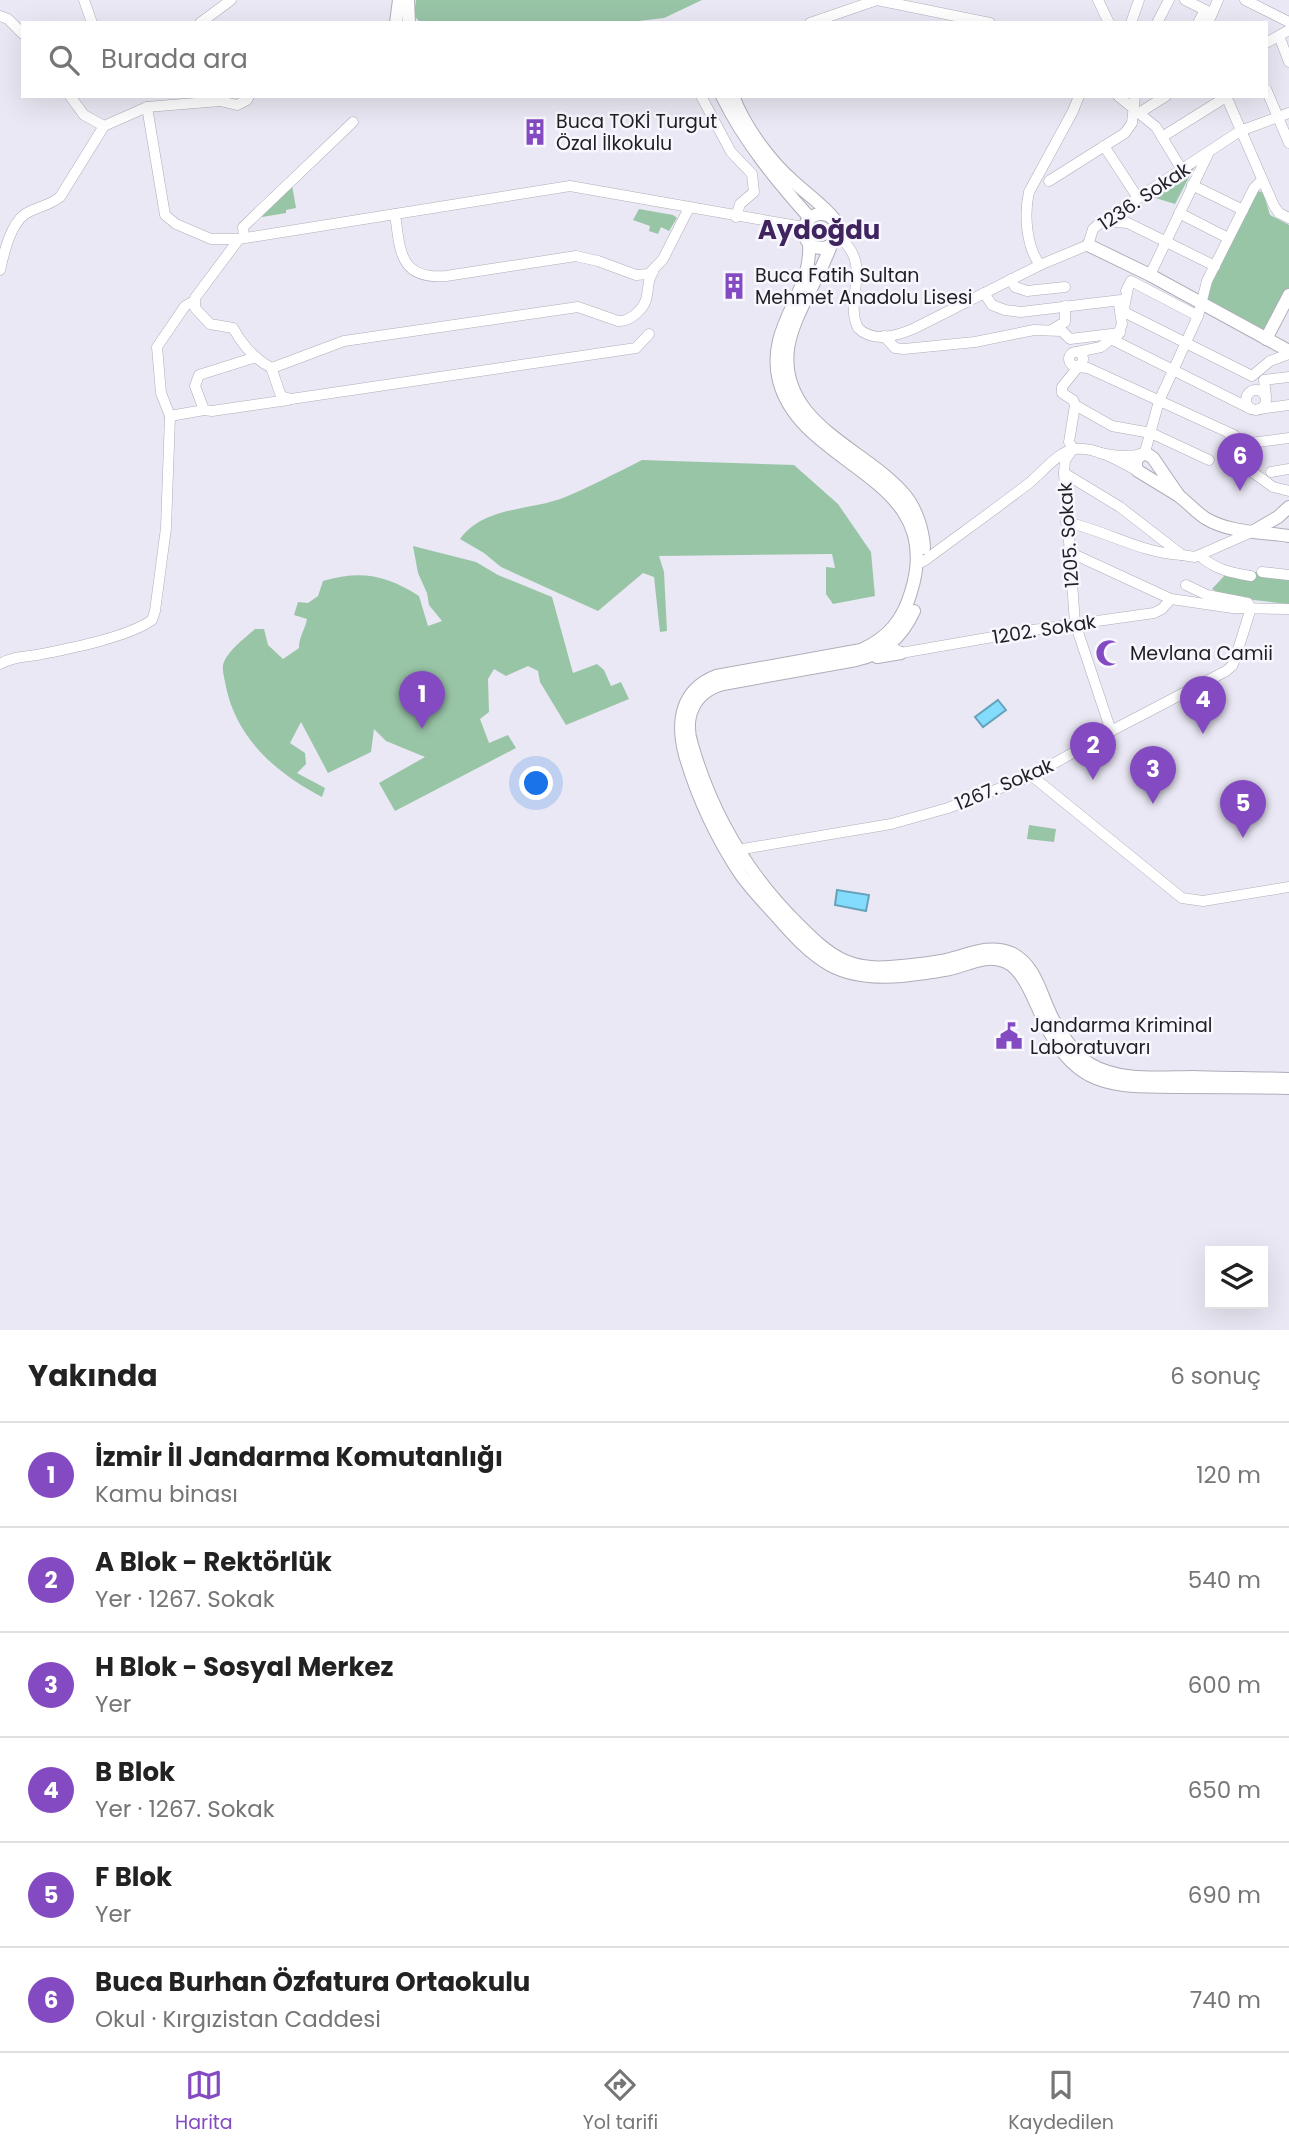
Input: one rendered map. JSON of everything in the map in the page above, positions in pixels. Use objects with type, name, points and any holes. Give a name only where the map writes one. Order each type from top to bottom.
[{"type":"main road","points":[[396,21],[399,0]]},
{"type":"main road","points":[[408,0],[408,21]]},
{"type":"main road","points":[[723,98],[747,139],[806,223],[808,270],[777,343],[776,360],[781,386],[793,411],[805,425],[880,485],[899,504],[908,519],[920,562]]},
{"type":"main road","points":[[734,98],[766,151],[792,181],[826,209],[835,220],[838,230],[790,338],[787,365],[791,381],[811,417],[896,485],[909,500],[922,534],[920,562],[896,642],[875,654],[856,660],[723,684],[706,691],[695,702],[688,727],[691,745],[709,792],[737,850],[788,914],[818,943],[846,961],[861,966],[889,967],[949,959],[985,950],[1002,950],[1016,955],[1028,968],[1063,1034],[1081,1057],[1097,1067],[1124,1076],[1262,1083],[1289,1088]]},
{"type":"main road","points":[[806,223],[820,213],[835,220]]},
{"type":"main road","points":[[808,243],[819,248],[834,241]]},
{"type":"main road","points":[[1088,245],[1150,275],[1289,351]]},
{"type":"main road","points":[[1266,339],[1289,295]]},
{"type":"main road","points":[[1179,496],[1155,460],[1147,454],[1141,455],[1136,463],[1141,473],[1179,496],[1208,520],[1224,526],[1289,536]]},
{"type":"main road","points":[[1141,473],[1148,474],[1153,470],[1155,460]]},
{"type":"main road","points":[[1254,531],[1289,507]]},
{"type":"main road","points":[[896,642],[716,676],[698,686],[688,697],[682,710],[680,732],[691,773],[712,823],[746,881],[787,928],[813,955],[849,973],[866,976],[901,976],[989,959],[1005,961],[1022,975],[1045,1024],[1066,1056],[1083,1071],[1100,1080],[1133,1086],[1262,1083],[1289,1079]]},
{"type":"street","points":[[84,0],[91,21]]},
{"type":"street","points":[[203,21],[231,0]]},
{"type":"street","points":[[816,21],[877,0],[980,21]]},
{"type":"street","points":[[1098,0],[1108,21]]},
{"type":"street","points":[[1132,21],[1139,0]]},
{"type":"street","points":[[1158,21],[1169,0]]},
{"type":"street","points":[[1185,0],[1208,15],[1217,0]]},
{"type":"street","points":[[1245,0],[1289,22]]},
{"type":"street","points":[[0,16],[8,19],[21,32]]},
{"type":"street","points":[[1268,42],[1289,30]]},
{"type":"street","points":[[1279,36],[1289,62]]},
{"type":"street","points":[[1268,94],[1289,143]]},
{"type":"street","points":[[71,98],[84,115],[103,126]]},
{"type":"street","points":[[0,270],[4,253],[20,219],[27,213],[50,205],[60,197],[103,126],[146,107],[220,102],[237,105],[248,98]]},
{"type":"street","points":[[702,98],[731,152],[753,179],[754,192],[740,204],[736,217]]},
{"type":"street","points":[[1040,265],[1030,241],[1027,200],[1078,98]]},
{"type":"street","points":[[1120,98],[1156,127],[1182,170]]},
{"type":"street","points":[[1049,181],[1130,127],[1136,111],[1135,98]]},
{"type":"street","points":[[1136,111],[1162,98]]},
{"type":"street","points":[[1162,137],[1224,98]]},
{"type":"street","points":[[1226,98],[1261,181],[1279,213],[1289,218]]},
{"type":"street","points":[[146,107],[165,215],[176,224],[211,239],[242,238],[570,186],[736,217],[806,223]]},
{"type":"street","name":"1236. Sokak","points":[[1088,245],[1093,229],[1103,221],[1240,131],[1289,113]]},
{"type":"street","points":[[0,664],[10,659],[71,648],[133,630],[152,620],[166,528],[170,416],[161,393],[157,347],[185,306],[194,301],[225,255],[242,238],[243,227],[353,122]]},
{"type":"street","points":[[1104,146],[1138,198]]},
{"type":"street","name":"1236. Sokak","points":[[1150,275],[1208,153]]},
{"type":"street","points":[[920,562],[1073,449],[1100,453],[1145,453],[1159,401],[1198,316],[1214,266],[1254,188],[1261,181]]},
{"type":"street","points":[[1192,185],[1243,211]]},
{"type":"street","points":[[272,368],[344,341],[578,307],[624,322],[631,319],[646,301],[648,281],[663,259],[689,208]]},
{"type":"street","points":[[1179,213],[1228,238]]},
{"type":"street","points":[[395,214],[400,251],[404,260],[410,267],[425,275],[446,276],[576,256],[636,275],[653,272]]},
{"type":"street","points":[[1103,221],[1128,223],[1214,266]]},
{"type":"street","points":[[834,241],[850,246],[855,262],[858,276],[854,314],[856,323],[865,333],[884,337],[913,329],[1040,265],[1088,245]]},
{"type":"street","points":[[1011,279],[1015,287],[1024,291],[1065,287]]},
{"type":"street","points":[[1117,337],[1122,324],[1118,308],[1131,281],[1198,316]]},
{"type":"street","points":[[1128,288],[1124,304],[1126,313],[1252,376]]},
{"type":"street","points":[[984,293],[989,303],[1005,310],[1021,312],[1121,300]]},
{"type":"street","points":[[194,301],[196,312],[209,324],[233,328],[260,362],[272,368],[281,396],[291,399]]},
{"type":"street","points":[[1053,329],[1065,322],[1067,307]]},
{"type":"street","points":[[884,337],[895,348],[904,349],[975,342],[1034,330],[1053,329],[1066,333],[1070,339],[1117,337],[1174,370],[1255,409],[1289,405]]},
{"type":"street","points":[[170,416],[636,348],[649,334]]},
{"type":"street","points":[[1117,337],[1101,347],[1072,353],[1069,360],[1073,366],[1088,368],[1237,437],[1243,444],[1289,438]]},
{"type":"street","points":[[1255,409],[1245,401],[1252,376],[1270,361],[1289,351]]},
{"type":"street","points":[[204,410],[195,386],[199,375],[256,357]]},
{"type":"street","points":[[1077,367],[1061,390],[1075,405],[1112,426],[1151,433],[1209,460]]},
{"type":"street","points":[[1255,409],[1264,406],[1264,380],[1289,377]]},
{"type":"street","points":[[1249,391],[1259,390],[1266,397]]},
{"type":"street","points":[[1073,449],[1069,442],[1075,405]]},
{"type":"street","points":[[1151,433],[1155,460]]},
{"type":"street","points":[[1229,434],[1251,471],[1273,487],[1289,491]]},
{"type":"street","name":"1205. Sokak","points":[[1073,449],[1065,460],[1064,472],[1075,623],[1111,731]]},
{"type":"street","points":[[1100,453],[1141,473]]},
{"type":"street","points":[[1270,471],[1289,469]]},
{"type":"street","points":[[1064,472],[1120,507],[1182,555]]},
{"type":"street","points":[[1066,522],[1090,527],[1148,551],[1195,557],[1254,531]]},
{"type":"street","points":[[1069,552],[1171,599],[1251,608],[1289,609]]},
{"type":"street","points":[[1199,555],[1222,570],[1251,576]]},
{"type":"street","points":[[1262,572],[1289,575]]},
{"type":"street","points":[[1186,584],[1207,595],[1248,603],[1251,608]]},
{"type":"street","name":"1202. Sokak","points":[[896,642],[1154,612],[1162,609],[1171,599]]},
{"type":"street","name":"1267. Sokak","points":[[737,850],[891,824],[948,808],[1032,776],[1232,666],[1251,608]]},
{"type":"street","points":[[1032,776],[1181,898],[1203,901],[1289,887]]},
{"type":"green space","points":[[416,0],[702,0],[664,18],[639,21],[418,21],[414,15]]},
{"type":"green space","points":[[1196,164],[1175,204],[1149,196]]},
{"type":"green space","points":[[292,185],[296,208],[286,210],[286,213],[262,217],[261,214]]},
{"type":"green space","points":[[1256,191],[1263,192],[1270,215],[1289,225],[1289,295],[1267,334],[1207,303],[1211,283]]},
{"type":"green space","points":[[639,209],[677,218],[669,231],[661,227],[658,234],[649,231],[650,226],[633,220]]},
{"type":"green space","points":[[642,460],[794,465],[838,504],[871,552],[875,596],[833,604],[826,594],[826,567],[835,568],[832,554],[659,556],[664,572],[667,631],[660,632],[654,577],[643,573],[598,611],[501,567],[460,539],[481,520],[563,498]]},
{"type":"green space","points":[[413,546],[476,562],[498,575],[552,597],[573,673],[597,664],[604,670],[611,686],[621,682],[629,699],[566,725],[540,682],[538,671],[528,666],[506,676],[494,669],[488,679],[489,712],[480,719],[489,743],[508,735],[516,748],[395,811],[379,783],[425,757],[386,741],[374,729],[371,752],[328,773],[301,722],[290,743],[305,753],[306,764],[297,773],[325,788],[322,797],[274,765],[249,738],[231,706],[223,665],[232,650],[255,629],[264,629],[268,645],[283,659],[299,648],[307,619],[294,615],[298,602],[308,603],[318,596],[323,581],[337,578],[373,576],[395,583],[419,596],[428,626],[442,621],[429,605],[418,573]]},
{"type":"green space","points":[[1255,572],[1289,576],[1289,604],[1226,597],[1212,589],[1226,574],[1253,580]]},
{"type":"green space","points":[[1029,825],[1056,829],[1054,842],[1027,839]]},
{"type":"water","points":[[998,700],[1006,710],[983,727],[975,717]]},
{"type":"water","points":[[837,890],[869,895],[866,911],[835,905]]},
{"type":"place","name":"Buca TOKİ Turgut Özal İlkokulu","points":[[535,132]]},
{"type":"place","name":"Buca Fatih Sultan Mehmet Anadolu Lisesi","points":[[734,286]]},
{"type":"place","name":"Buca Burhan Özfatura Ortaokulu","points":[[1240,491]]},
{"type":"place","name":"Mevlana Camii","points":[[1109,653]]},
{"type":"place","name":"İzmir İl Jandarma Komutanlığı","points":[[422,729]]},
{"type":"place","name":"B Blok","points":[[1203,734]]},
{"type":"place","name":"A Blok - Rektörlük","points":[[1093,780]]},
{"type":"place","name":"H Blok - Sosyal Merkez","points":[[1153,804]]},
{"type":"place","name":"F Blok","points":[[1243,838]]},
{"type":"place","name":"Jandarma Kriminal Laboratuvarı","points":[[1009,1036]]},
{"type":"district","name":"Aydoğdu","points":[[819,230]]}]
